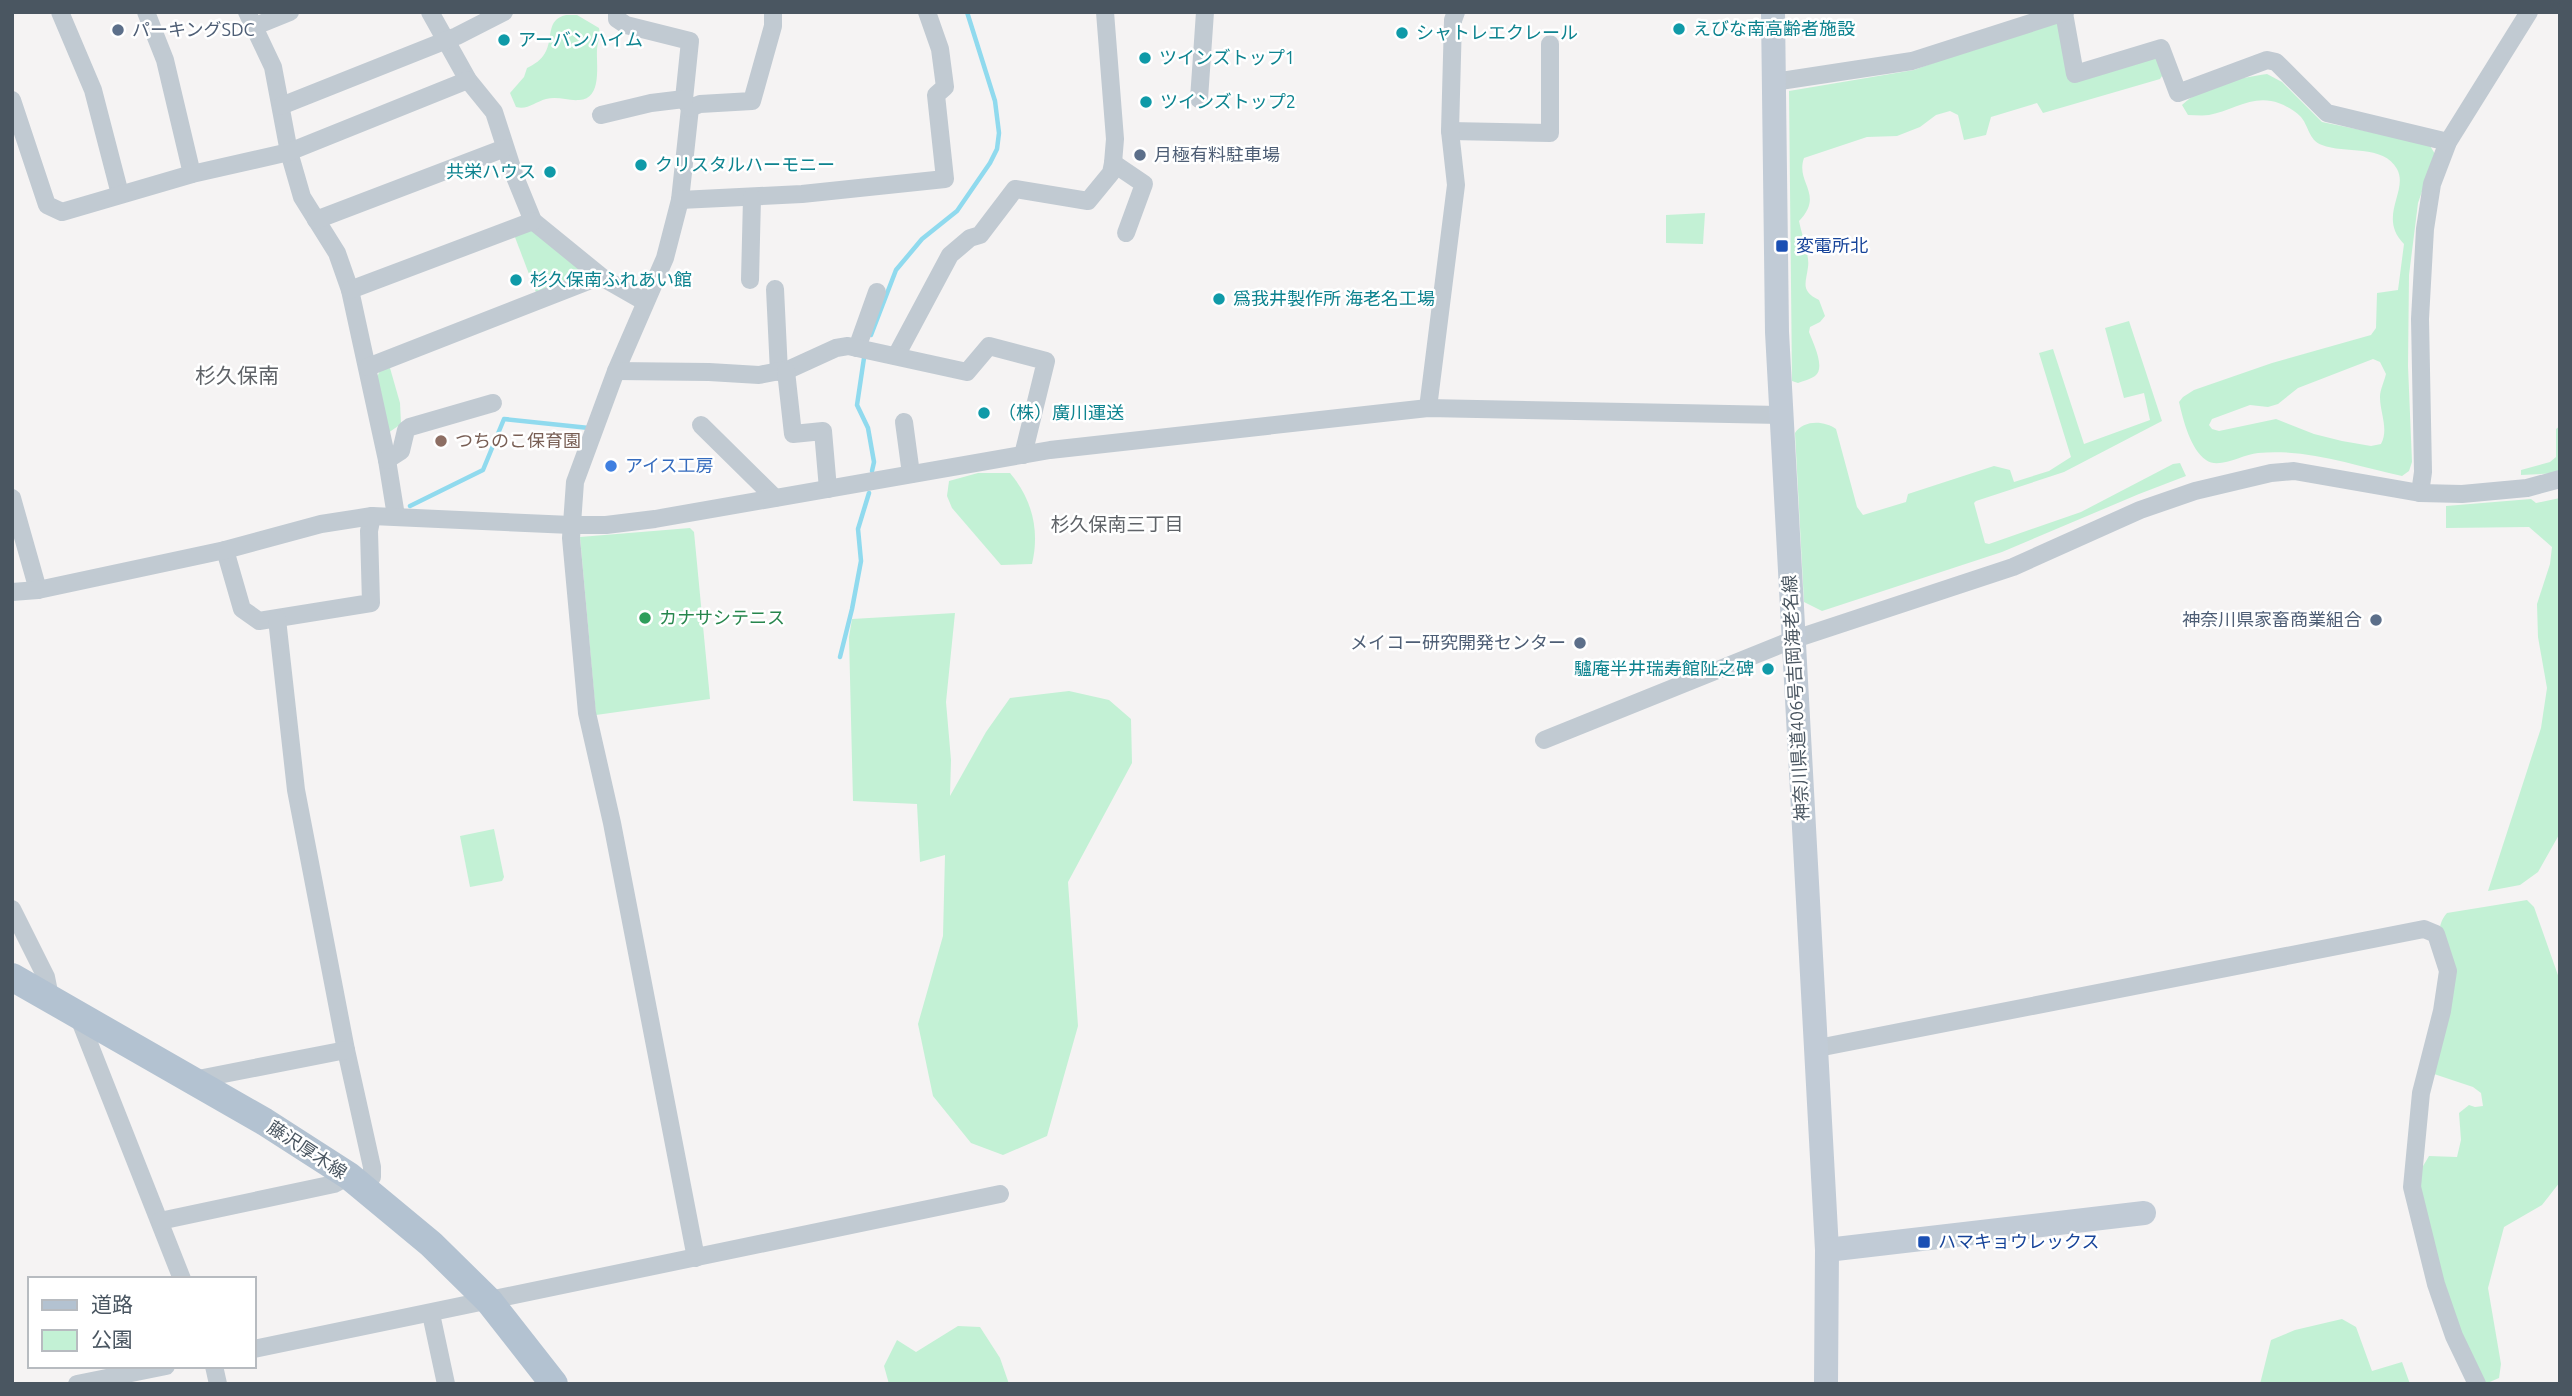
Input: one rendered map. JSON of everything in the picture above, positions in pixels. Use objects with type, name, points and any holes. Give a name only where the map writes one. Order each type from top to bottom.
[{"type":"main road","name":"神奈川県道406号吉岡海老名線","points":[[1773,12],[1777,332],[1792,640],[1818,1048],[1827,1250],[1826,1384]]},
{"type":"main road","name":"藤沢厚木線","points":[[12,976],[361,1180],[489,1301],[554,1384]]},
{"type":"main road","points":[[1827,1250],[2144,1213]]},
{"type":"street","points":[[60,12],[93,90],[120,194]]},
{"type":"street","points":[[146,12],[165,60],[192,174]]},
{"type":"street","points":[[290,12],[250,19],[273,67],[289,152],[302,197],[337,253],[350,290],[387,460],[396,516]]},
{"type":"street","points":[[430,12],[468,79],[494,112],[533,221],[603,278],[645,302]]},
{"type":"street","points":[[281,106],[445,40],[504,12]]},
{"type":"street","points":[[617,12],[617,19],[626,25],[690,41],[680,200],[665,258],[616,371],[575,482],[571,525],[587,713],[612,823],[696,1258]]},
{"type":"street","points":[[601,115],[651,103],[752,101],[773,26],[773,12]]},
{"type":"street","points":[[895,356],[950,255],[970,238],[980,235],[1015,189],[1088,201],[1111,173],[1115,139],[1105,12]]},
{"type":"street","points":[[1199,99],[1205,12]]},
{"type":"street","points":[[2420,493],[2423,472],[2420,318],[2425,229],[2432,184],[2448,142],[2529,12]]},
{"type":"street","points":[[1774,82],[1912,61],[2064,13],[2075,74],[2161,48],[2178,93],[2267,60],[2276,62],[2328,113],[2448,142]]},
{"type":"street","points":[[680,200],[752,198],[945,179],[936,95],[945,87],[940,49],[929,15]]},
{"type":"street","points":[[1428,408],[1456,186],[1450,131],[1450,15]]},
{"type":"street","points":[[1450,131],[1550,133],[1550,44]]},
{"type":"street","points":[[12,100],[47,205],[62,212],[192,174],[289,152],[468,79]]},
{"type":"street","points":[[316,220],[505,148]]},
{"type":"street","points":[[1113,163],[1144,184],[1126,233]]},
{"type":"street","points":[[750,280],[752,198]]},
{"type":"street","points":[[350,290],[533,221]]},
{"type":"street","points":[[368,367],[588,281],[603,278]]},
{"type":"street","points":[[775,289],[783,371],[793,434],[823,431],[828,489]]},
{"type":"street","points":[[858,348],[877,292]]},
{"type":"street","points":[[616,371],[759,375],[783,371],[836,348],[858,348],[967,372],[989,346],[1046,361],[1023,455]]},
{"type":"street","points":[[387,460],[401,451],[406,430],[410,427],[493,403]]},
{"type":"street","points":[[12,592],[38,590],[225,550],[321,524],[372,516],[606,525],[1050,450],[1428,408],[1781,415]]},
{"type":"street","points":[[904,422],[911,474]]},
{"type":"street","points":[[701,425],[775,498]]},
{"type":"street","points":[[1544,740],[1792,640],[2014,567],[2140,510],[2195,491],[2271,472],[2294,471],[2420,493],[2462,494],[2527,488],[2560,479]]},
{"type":"street","points":[[12,498],[38,590]]},
{"type":"street","points":[[225,550],[242,609],[259,621],[371,603],[369,531],[372,516]]},
{"type":"street","points":[[160,1221],[361,1180],[346,1050],[296,790],[276,619]]},
{"type":"street","points":[[12,909],[46,976],[50,998]]},
{"type":"street","points":[[1818,1048],[2424,929],[2431,930],[2436,934],[2448,971],[2442,1011],[2421,1093],[2412,1188],[2436,1284],[2454,1335],[2477,1384]]},
{"type":"street","points":[[77,1013],[180,1277]]},
{"type":"street","points":[[193,1080],[346,1050]]},
{"type":"street","points":[[256,1349],[1000,1194]]},
{"type":"street","points":[[431,1314],[446,1384]]},
{"type":"street","points":[[77,1384],[156,1368]]},
{"type":"green space","points":[[577,15],[599,28],[597,80],[592,94],[579,100],[550,98],[528,107],[516,107],[510,93],[524,77],[527,68],[542,58],[548,47],[552,25],[559,17]]},
{"type":"green space","points":[[2052,19],[2060,25],[2070,80],[2154,54],[2164,73],[2160,79],[2043,113],[2037,103],[1991,117],[1986,135],[1964,140],[1958,115],[1950,111],[1936,115],[1920,127],[1897,136],[1867,137],[1804,158],[1803,175],[1810,196],[1806,212],[1799,221],[1808,257],[1806,286],[1809,293],[1819,300],[1825,316],[1810,327],[1809,332],[1818,355],[1818,372],[1798,383],[1792,381],[1789,91],[1914,70]]},
{"type":"green space","points":[[2267,74],[2282,82],[2322,122],[2429,144],[2435,154],[2418,203],[2409,275],[2408,366],[2412,462],[2409,471],[2402,476],[2294,453],[2258,453],[2211,463],[2200,455],[2188,433],[2179,402],[2183,397],[2194,390],[2272,363],[2371,335],[2376,328],[2377,293],[2398,290],[2404,244],[2396,234],[2393,224],[2400,177],[2391,161],[2373,153],[2331,148],[2317,143],[2300,116],[2275,102],[2255,101],[2204,115],[2188,115],[2182,105],[2211,87]],"holes":[[[2373,359],[2380,362],[2386,374],[2380,394],[2384,427],[2381,444],[2371,446],[2342,441],[2314,434],[2276,419],[2219,431],[2209,425],[2212,419],[2250,405],[2268,407],[2278,404],[2298,388]]]},
{"type":"green space","points":[[1705,213],[1703,244],[1666,243],[1666,215]]},
{"type":"green space","points":[[529,228],[583,270],[583,275],[537,295],[513,232]]},
{"type":"green space","points":[[2129,321],[2162,421],[2064,472],[1976,501],[1974,503],[1985,543],[1989,544],[2081,512],[2173,464],[2180,463],[2186,476],[2002,552],[1822,611],[1804,602],[1795,433],[1799,429],[1814,423],[1826,424],[1836,429],[1857,507],[1863,515],[1906,502],[1908,494],[1994,466],[2010,470],[2014,482],[2049,471],[2071,457],[2039,353],[2053,349],[2084,444],[2150,420],[2144,393],[2124,398],[2105,328]]},
{"type":"green space","points":[[390,368],[400,403],[401,424],[388,433],[376,380],[380,370]]},
{"type":"green space","points":[[2560,426],[2560,473],[2521,475],[2521,470],[2550,462],[2556,457],[2556,429]]},
{"type":"green space","points":[[978,473],[1010,473],[1024,493],[1034,527],[1032,564],[1001,565],[952,508],[947,496],[949,481]]},
{"type":"green space","points":[[2560,498],[2560,833],[2538,872],[2520,885],[2488,891],[2541,728],[2547,688],[2538,637],[2537,604],[2550,564],[2552,547],[2529,527],[2446,528],[2446,506],[2531,499],[2536,503]]},
{"type":"green space","name":"カナサシテニス","points":[[690,528],[694,532],[710,699],[596,715],[580,537]]},
{"type":"green space","points":[[955,613],[946,702],[951,760],[950,796],[986,732],[1010,698],[1069,691],[1109,700],[1131,719],[1132,763],[1068,882],[1078,1026],[1047,1136],[1003,1155],[971,1143],[933,1096],[918,1024],[943,936],[945,855],[920,862],[917,804],[853,801],[849,637],[852,619]]},
{"type":"green space","points":[[494,829],[504,877],[502,881],[470,887],[460,836]]},
{"type":"green space","points":[[2527,900],[2534,907],[2560,981],[2560,1182],[2542,1205],[2504,1227],[2488,1288],[2501,1364],[2499,1378],[2485,1384],[2423,1252],[2413,1183],[2429,1156],[2457,1157],[2461,1140],[2459,1113],[2469,1105],[2483,1106],[2481,1093],[2473,1087],[2434,1074],[2447,988],[2447,968],[2440,935],[2442,920],[2447,913]]},
{"type":"green space","points":[[2342,1319],[2356,1327],[2372,1371],[2402,1362],[2410,1384],[2260,1384],[2271,1340],[2295,1330]]},
{"type":"green space","points":[[958,1326],[980,1327],[1000,1358],[1009,1384],[889,1384],[884,1366],[897,1340],[916,1352]]},
{"type":"waterway","points":[[871,335],[896,270],[922,239],[957,211],[997,149],[999,133],[995,101],[967,12]]},
{"type":"waterway","points":[[864,358],[857,405],[868,428],[874,462],[872,471]]},
{"type":"waterway","points":[[410,506],[483,470],[504,419],[589,428]]},
{"type":"waterway","points":[[840,657],[861,561],[858,529],[869,493]]},
{"type":"place","name":"えびな南高齢者施設","points":[[1679,29]]},
{"type":"place","name":"パーキングSDC","points":[[118,30]]},
{"type":"place","name":"シャトレエクレール","points":[[1402,33]]},
{"type":"place","name":"アーバンハイム","points":[[504,40]]},
{"type":"place","name":"ツインズトップ1","points":[[1145,58]]},
{"type":"place","name":"ツインズトップ2","points":[[1146,102]]},
{"type":"place","name":"月極有料駐車場","points":[[1140,155]]},
{"type":"place","name":"クリスタルハーモニー","points":[[641,165]]},
{"type":"place","name":"共栄ハウス","points":[[550,172]]},
{"type":"place","name":"変電所北","points":[[1782,246]]},
{"type":"place","name":"杉久保南ふれあい館","points":[[516,280]]},
{"type":"place","name":"爲我井製作所 海老名工場","points":[[1219,299]]},
{"type":"place","name":"（株）廣川運送","points":[[984,413]]},
{"type":"place","name":"つちのこ保育園","points":[[441,441]]},
{"type":"place","name":"アイス工房","points":[[611,466]]},
{"type":"place","name":"カナサシテニス","points":[[645,618]]},
{"type":"place","name":"神奈川県家畜商業組合","points":[[2376,620]]},
{"type":"place","name":"メイコー研究開発センター","points":[[1580,643]]},
{"type":"place","name":"驢庵半井瑞寿館阯之碑","points":[[1768,669]]},
{"type":"place","name":"ハマキョウレックス","points":[[1924,1242]]},
{"type":"district","name":"杉久保南","points":[[237,376]]},
{"type":"district","name":"杉久保南三丁目","points":[[1117,524]]}]
